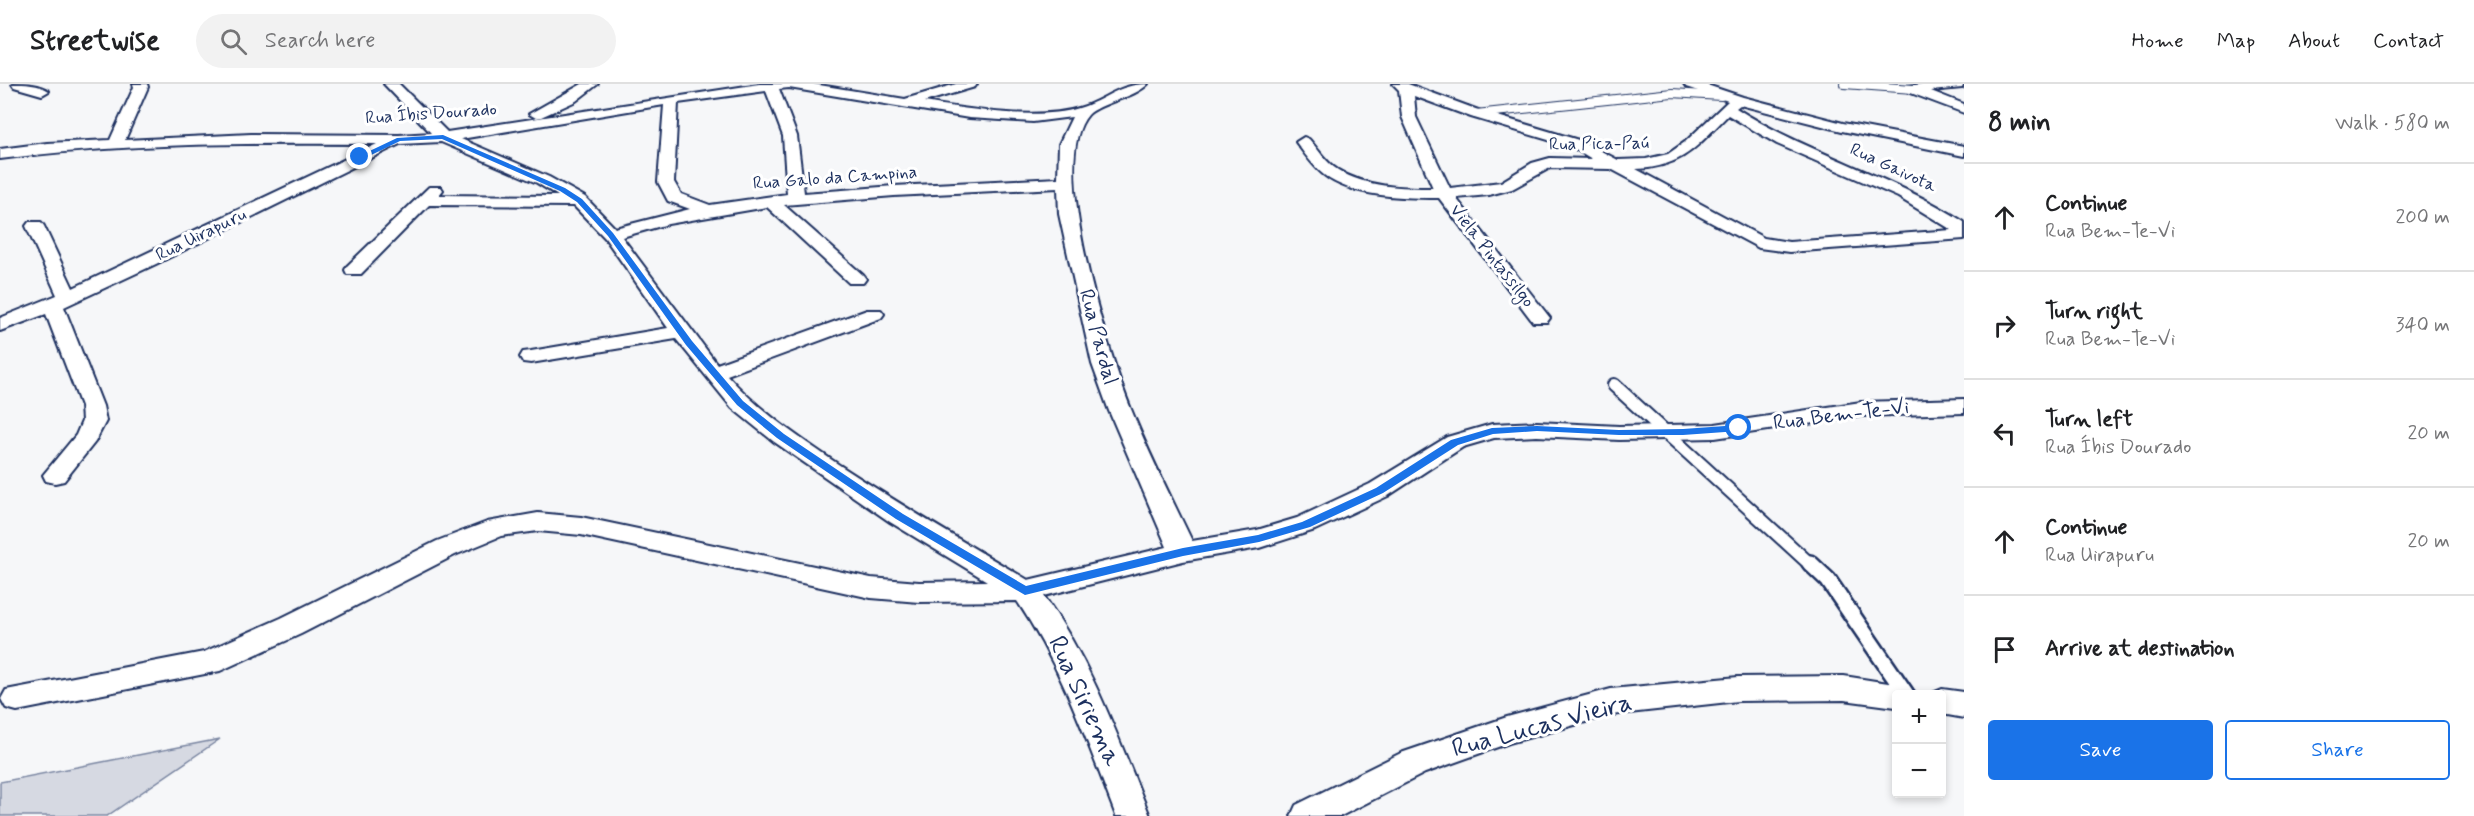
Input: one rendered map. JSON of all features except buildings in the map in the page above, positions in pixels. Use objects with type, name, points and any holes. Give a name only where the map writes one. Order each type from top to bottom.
[{"type":"street","points":[[19,84],[42,91]]},
{"type":"street","points":[[116,144],[141,87],[140,84]]},
{"type":"street","points":[[391,84],[449,136],[543,180],[579,201],[611,234],[713,373],[740,403],[781,436],[899,516],[1025,591]]},
{"type":"street","points":[[449,136],[464,125],[506,121],[538,113],[571,98],[591,84]]},
{"type":"street","name":"Rua Íbis Dourado","points":[[0,153],[116,144],[263,138],[399,140],[449,136],[507,129],[671,100],[790,84],[902,104],[1006,117],[1033,118],[1082,112],[1141,84]]},
{"type":"street","points":[[902,104],[970,84]]},
{"type":"street","points":[[1691,84],[1730,101],[1964,151]]},
{"type":"street","points":[[1913,89],[1962,84]]},
{"type":"street","points":[[1403,86],[1476,114],[1560,137],[1611,163]]},
{"type":"street","name":"Viela Pintassilgo","points":[[1403,86],[1409,117],[1444,194],[1540,318]]},
{"type":"street","points":[[771,87],[790,136],[796,199]]},
{"type":"street","points":[[1913,89],[1964,109]]},
{"type":"street","points":[[671,100],[666,182],[674,197],[708,210]]},
{"type":"street","name":"Rua Pica-Paú","points":[[1305,142],[1332,174],[1358,185],[1405,192],[1444,194],[1506,186],[1531,170],[1550,163],[1647,164],[1675,156],[1695,141],[1730,101]]},
{"type":"street","name":"Rua Gaivota","points":[[1611,163],[1750,239],[1770,246],[1790,247],[1961,236],[1960,227],[1922,202],[1756,127],[1730,101]]},
{"type":"street","name":"Rua Pardal","points":[[1082,112],[1067,144],[1068,214],[1103,364],[1120,411],[1183,552]]},
{"type":"street","name":"Rua Uirapuru","points":[[0,325],[74,295],[399,140]]},
{"type":"street","name":"Rua Galo da Campina","points":[[611,234],[660,219],[708,210],[796,199],[1066,183]]},
{"type":"street","points":[[354,270],[431,194],[579,201]]},
{"type":"street","points":[[771,202],[856,279]]},
{"type":"street","points":[[35,226],[61,286],[65,292],[74,295]]},
{"type":"street","points":[[52,305],[92,406],[94,421],[87,437],[55,475]]},
{"type":"street","points":[[713,373],[874,314]]},
{"type":"street","points":[[531,357],[681,332]]},
{"type":"street","name":"Rua Bem-Te-Vi","points":[[17,699],[209,663],[291,626],[446,548],[496,528],[538,522],[580,526],[871,588],[919,592],[1025,591],[1183,552],[1259,539],[1306,524],[1380,490],[1455,442],[1492,431],[1537,429],[1666,432],[1731,429],[1861,409],[1964,406]]},
{"type":"street","name":"Rua Siriema","points":[[1025,591],[1052,630],[1084,692],[1134,816]]},
{"type":"street","name":"Rua Lucas Vieira","points":[[1308,816],[1413,764],[1507,730],[1611,702],[1738,689],[1844,688],[1892,694]]},
{"type":"street","points":[[1946,703],[1964,705]]},
{"type":"lane","points":[[1844,84],[1913,89]]},
{"type":"lane","points":[[1476,114],[1672,93],[1730,101]]},
{"type":"lane","points":[[1614,385],[1828,580],[1903,690]]},
{"type":"shaded area","points":[[220,739],[107,816],[0,816],[0,782]]},
{"type":"route","points":[[360,157],[399,140],[443,137],[563,189],[579,201],[611,234],[689,343],[740,403],[781,436],[899,516],[1025,591],[1183,552],[1259,539],[1306,524],[1380,490],[1455,442],[1492,431],[1537,429],[1683,432],[1739,428]]}]
